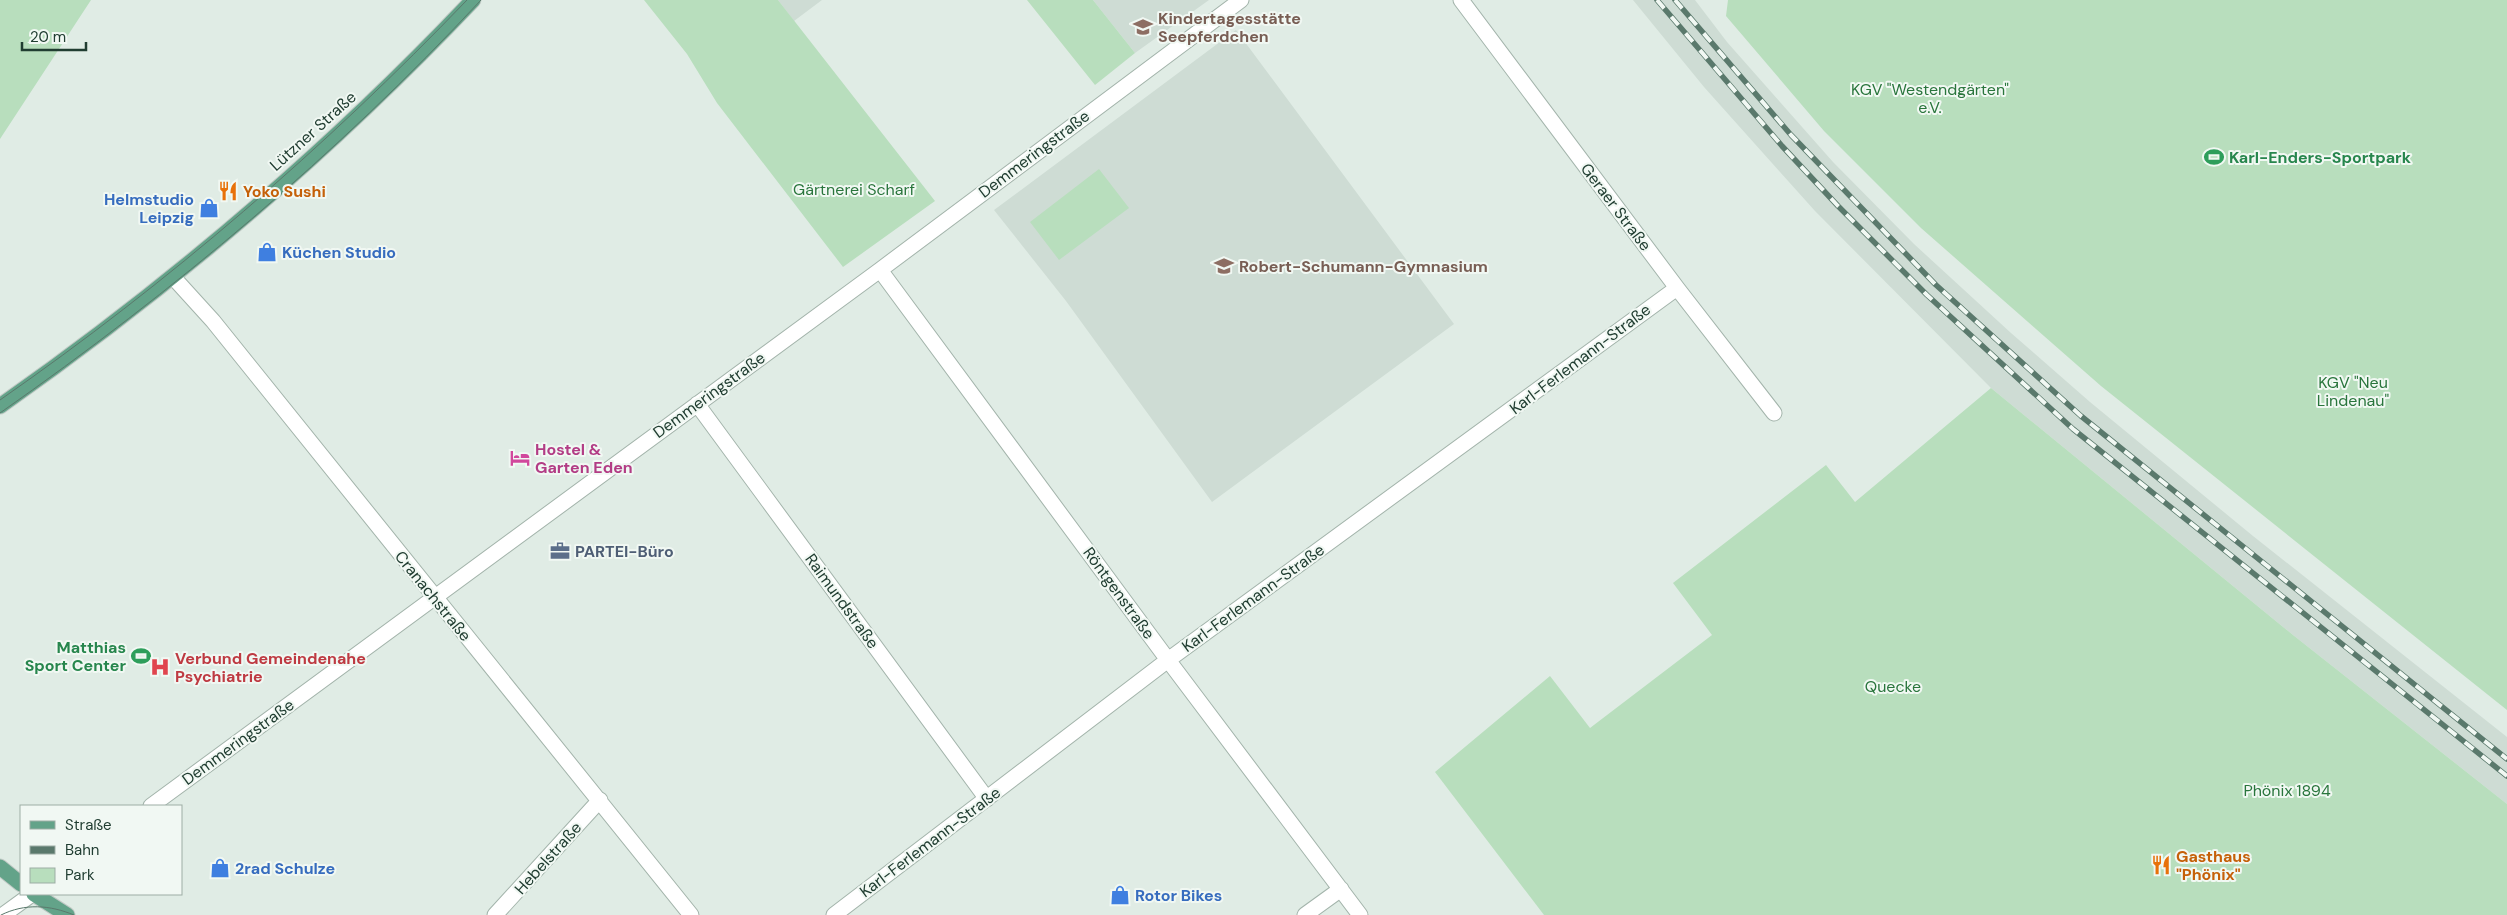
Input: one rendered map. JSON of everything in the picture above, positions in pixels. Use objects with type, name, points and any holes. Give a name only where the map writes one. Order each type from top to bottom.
[{"type":"main road","name":"Lützner Straße","points":[[0,406],[77,352],[173,277],[341,131],[420,56],[473,0]]},
{"type":"main road","points":[[0,867],[20,883]]},
{"type":"main road","points":[[35,895],[67,915]]},
{"type":"street","name":"Demmeringstraße","points":[[153,805],[433,597],[880,270],[1241,0]]},
{"type":"street","name":"Geraer Straße","points":[[1461,0],[1677,288],[1774,413]]},
{"type":"street","name":"Röntgenstraße","points":[[880,270],[1168,660],[1360,915]]},
{"type":"street","name":"Cranachstraße","points":[[173,277],[212,321],[691,915]]},
{"type":"street","name":"Karl-Ferlemann-Straße","points":[[834,915],[1168,660],[1677,288]]},
{"type":"street","name":"Raimundstraße","points":[[697,404],[987,799]]},
{"type":"street","name":"Hebelstraße","points":[[495,915],[600,800]]},
{"type":"street","points":[[1305,915],[1341,889]]},
{"type":"street","points":[[3,915],[32,895]]},
{"type":"shaded area","points":[[778,0],[822,0],[794,21]]},
{"type":"shaded area","name":"Kindertagesstätte Seepferdchen","points":[[1093,0],[1209,0],[1135,53]]},
{"type":"shaded area","points":[[1633,0],[1695,0],[1727,42],[1833,162],[1914,244],[2011,333],[2090,402],[2253,536],[2507,737],[2507,804],[2293,635],[1991,388],[1815,211],[1704,87]]},
{"type":"shaded area","name":"Robert-Schumann-Gymnasium","points":[[1236,30],[1454,324],[1212,502],[1066,301],[994,210]]},
{"type":"green space","points":[[0,0],[91,0],[0,139]]},
{"type":"green space","name":"Gärtnerei Scharf","points":[[644,0],[778,0],[935,201],[843,267],[717,103],[687,54]]},
{"type":"green space","points":[[1027,0],[1093,0],[1135,53],[1095,85]]},
{"type":"green space","points":[[1728,0],[2507,0],[2507,710],[2101,386],[1921,228],[1824,131],[1726,16]]},
{"type":"green space","points":[[1099,169],[1129,208],[1059,260],[1030,222]]},
{"type":"green space","name":"Quecke","points":[[1991,388],[2293,635],[2507,804],[2507,915],[1544,915],[1435,772],[1550,676],[1590,728],[1712,635],[1673,583],[1826,465],[1855,502]]},
{"type":"tram line","points":[[0,400],[124,309],[243,212],[358,108],[467,0]]},
{"type":"tram line","points":[[0,413],[128,319],[252,219],[370,113],[481,0]]},
{"type":"tram line","points":[[1,915],[28,907],[47,907],[74,915]]},
{"type":"railway","points":[[1657,0],[1782,146],[1838,206],[1927,295],[2073,429],[2507,776]]},
{"type":"railway","points":[[1675,0],[1791,135],[1936,285],[2081,416],[2507,759]]},
{"type":"place","name":"Kindertagesstätte Seepferdchen","points":[[1143,27]]},
{"type":"place","name":"Karl-Enders-Sportpark","points":[[2214,157]]},
{"type":"place","name":"Yoko Sushi","points":[[228,191]]},
{"type":"place","name":"Helmstudio Leipzig","points":[[209,208]]},
{"type":"place","name":"Küchen Studio","points":[[267,252]]},
{"type":"place","name":"Robert-Schumann-Gymnasium","points":[[1224,266]]},
{"type":"place","name":"Hostel & Garten Eden","points":[[520,458]]},
{"type":"place","name":"PARTEI-Büro","points":[[560,551]]},
{"type":"place","name":"Matthias Sport Center","points":[[141,656]]},
{"type":"place","name":"Verbund Gemeindenahe Psychiatrie","points":[[160,667]]},
{"type":"place","name":"Gasthaus \"Phönix\"","points":[[2161,865]]},
{"type":"place","name":"2rad Schulze","points":[[220,868]]},
{"type":"place","name":"Rotor Bikes","points":[[1120,895]]},
{"type":"park label","name":"KGV \"Westendgärten\" e.V.","points":[[1930,98]]},
{"type":"park label","name":"KGV \"Neu Lindenau\"","points":[[2353,391]]},
{"type":"park label","name":"Phönix 1894","points":[[2287,790]]}]
